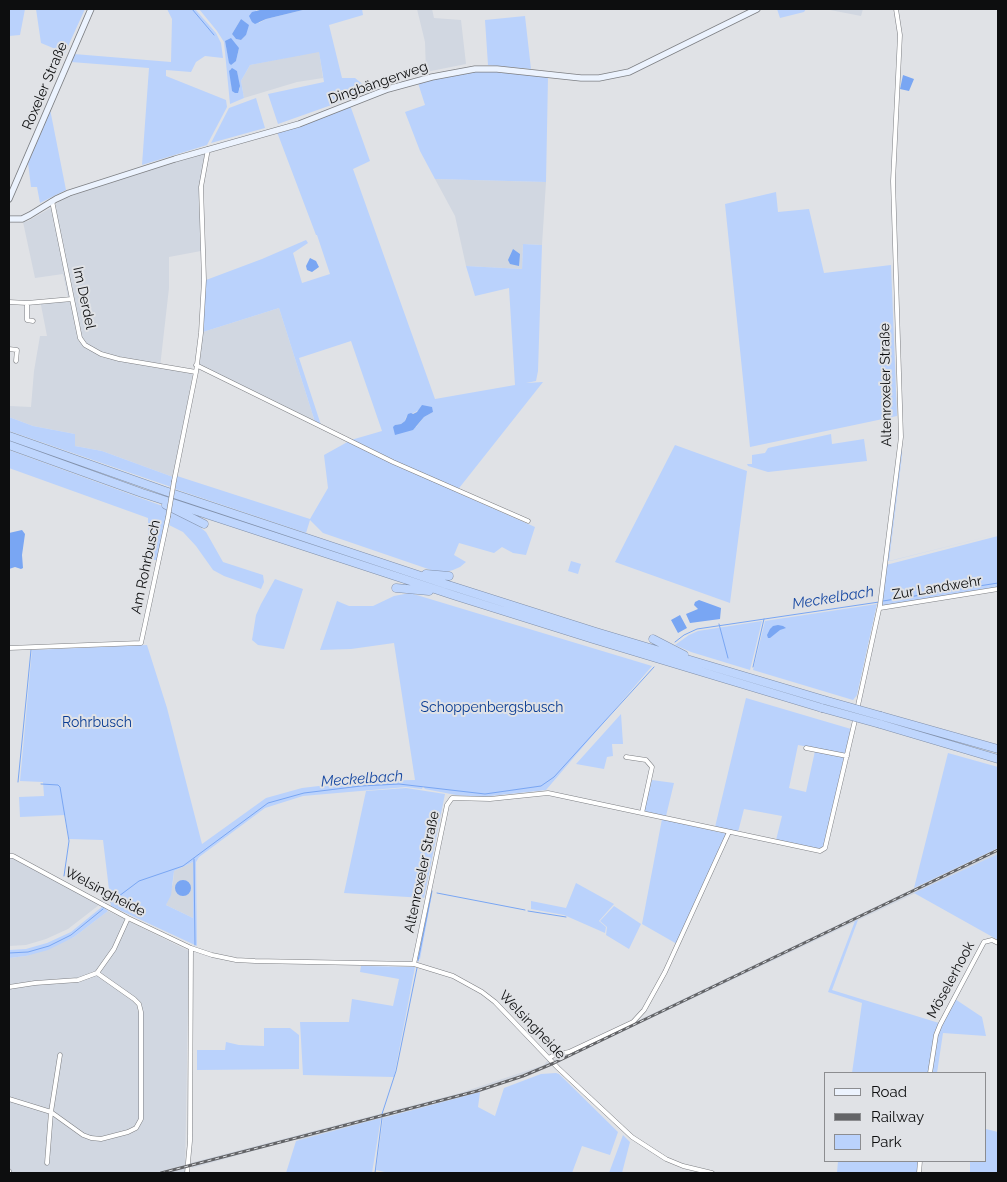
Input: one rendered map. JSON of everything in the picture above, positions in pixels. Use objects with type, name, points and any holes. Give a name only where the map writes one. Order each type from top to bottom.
[{"type":"highway","points":[[9,436],[165,491],[398,569],[706,665],[823,704]]},
{"type":"highway","points":[[9,445],[142,492],[593,640],[880,720],[998,749]]},
{"type":"highway","points":[[142,492],[204,524]]},
{"type":"highway","points":[[398,569],[435,576],[449,576]]},
{"type":"highway","points":[[396,588],[456,596]]},
{"type":"highway","points":[[653,639],[706,665]]},
{"type":"highway","points":[[880,720],[998,759]]},
{"type":"main road","name":"Roxeler Straße","points":[[9,199],[91,9]]},
{"type":"main road","name":"Dingbängerweg","points":[[9,219],[22,219],[69,193],[208,149],[299,124],[394,88],[432,77],[465,70],[492,69],[581,78],[599,78],[624,74],[638,69],[757,9]]},
{"type":"street","name":"Altenroxeler Straße","points":[[414,964],[447,805],[452,798],[490,799],[533,793],[548,793],[820,851],[826,848],[880,607],[901,437],[893,181],[900,36],[896,9]]},
{"type":"street","name":"Am Rohrbusch","points":[[9,648],[141,643],[196,372],[201,333],[204,280],[201,187],[208,149]]},
{"type":"street","name":"Im Derdel","points":[[52,201],[80,338],[85,345],[101,354],[119,359],[196,372]]},
{"type":"street","points":[[9,302],[27,303],[72,300]]},
{"type":"street","points":[[27,303],[27,320],[33,321]]},
{"type":"street","points":[[9,349],[17,350],[16,361]]},
{"type":"street","points":[[196,365],[393,462],[528,520]]},
{"type":"street","name":"Zur Landwehr","points":[[880,607],[998,589]]},
{"type":"street","points":[[806,748],[847,756]]},
{"type":"street","points":[[626,757],[646,760],[652,767],[642,813]]},
{"type":"street","points":[[549,1058],[557,1054],[569,1052],[633,1022],[644,1010],[666,970],[730,832]]},
{"type":"street","name":"Welsingheide","points":[[9,856],[14,856],[128,918],[191,948],[217,956],[246,960],[414,964],[448,973],[482,992],[505,1012],[590,1099],[641,1144],[666,1159],[683,1166],[712,1173]]},
{"type":"street","points":[[9,987],[78,980],[96,973],[114,949],[128,918]]},
{"type":"street","name":"Möselerhook","points":[[930,1072],[936,1035],[940,1025],[984,942],[988,939],[998,943]]},
{"type":"street","points":[[187,1173],[190,1141],[191,948]]},
{"type":"street","points":[[9,1099],[51,1112],[83,1135],[91,1138],[101,1139],[136,1128],[141,1119],[141,1012],[139,1004],[96,973]]},
{"type":"street","points":[[47,1163],[51,1112],[60,1055]]},
{"type":"shaded area","points":[[417,9],[432,9],[434,18],[461,20],[466,64],[426,72],[425,42]]},
{"type":"shaded area","points":[[825,9],[863,9],[861,16]]},
{"type":"shaded area","points":[[319,51],[323,78],[297,82],[244,98],[241,81],[250,65]]},
{"type":"shaded area","points":[[206,152],[200,184],[201,251],[169,257],[169,288],[160,367],[193,373],[173,477],[102,451],[75,446],[75,434],[33,426],[9,417],[10,406],[31,407],[34,371],[40,336],[47,336],[40,300],[68,297],[63,274],[35,278],[23,222],[54,206],[61,199]]},
{"type":"shaded area","points":[[435,179],[546,182],[542,245],[523,244],[522,269],[466,266],[455,216]]},
{"type":"shaded area","points":[[279,308],[315,422],[199,365],[203,332]]},
{"type":"shaded area","points":[[998,848],[998,854],[544,1069],[480,1092],[300,1140],[296,1139],[192,1168],[190,1163],[460,1093],[544,1065],[547,1061],[554,1060],[635,1022]]},
{"type":"shaded area","points":[[9,855],[99,905],[68,929],[46,939],[26,945],[9,946]]},
{"type":"shaded area","points":[[193,862],[193,918],[166,905],[173,883],[174,871]]},
{"type":"shaded area","points":[[108,911],[189,951],[185,1173],[9,1173],[9,958],[26,956],[74,937]]},
{"type":"green space","points":[[9,9],[25,9],[20,35],[9,36]]},
{"type":"green space","points":[[36,9],[85,9],[65,53],[41,43]]},
{"type":"green space","points":[[167,9],[195,9],[216,33],[221,43],[223,58],[205,56],[196,62],[191,72],[166,70],[166,76],[226,100],[227,107],[207,145],[142,165],[149,68],[71,62],[74,54],[171,62],[172,19]]},
{"type":"green space","points":[[199,9],[264,9],[256,10],[259,23],[266,19],[307,9],[362,9],[363,15],[329,25],[342,78],[355,78],[371,91],[278,124],[268,94],[324,82],[319,52],[250,65],[241,81],[244,98],[230,104],[224,42]],"holes":[[[241,19],[246,35],[241,40],[236,39],[232,34]],[[225,41],[239,48],[236,61],[228,56]],[[230,69],[237,71],[240,89],[232,91]]]},
{"type":"green space","points":[[777,9],[806,9],[804,12],[780,18]]},
{"type":"green space","points":[[525,16],[531,69],[488,65],[485,20]]},
{"type":"green space","points":[[464,71],[487,71],[548,77],[546,182],[435,179],[420,151],[405,112],[425,105],[418,83]]},
{"type":"green space","points":[[256,98],[265,128],[211,143],[229,108]]},
{"type":"green space","points":[[350,105],[370,161],[353,169],[435,399],[515,385],[509,288],[475,296],[466,266],[522,269],[523,244],[542,245],[538,371],[536,381],[526,383],[543,382],[456,492],[535,527],[526,555],[513,553],[502,547],[494,553],[459,543],[454,555],[466,562],[460,567],[446,572],[434,571],[323,533],[310,520],[306,533],[175,489],[177,476],[310,519],[328,488],[324,455],[351,440],[382,431],[351,341],[299,358],[321,425],[315,422],[279,308],[203,332],[206,280],[306,240],[308,243],[293,253],[302,283],[330,274],[277,132]],"holes":[[[419,410],[433,412],[424,417],[416,427],[395,425],[401,424],[405,421],[406,417]]]},
{"type":"green space","points":[[50,109],[66,190],[40,203],[37,187],[31,187],[28,163]]},
{"type":"green space","points":[[776,192],[778,212],[809,209],[824,273],[891,265],[897,416],[750,447],[725,204]]},
{"type":"green space","points":[[902,416],[902,456],[889,561],[887,560]]},
{"type":"green space","points":[[9,417],[33,426],[75,434],[75,446],[102,451],[173,477],[171,487],[9,431]]},
{"type":"green space","points":[[831,434],[832,444],[864,439],[867,461],[768,472],[748,466],[747,464],[752,464],[752,455],[765,453],[768,448]]},
{"type":"green space","points":[[675,445],[747,471],[730,603],[615,562]]},
{"type":"green space","points":[[9,450],[168,508],[157,560],[149,560],[148,518],[9,468]]},
{"type":"green space","points":[[172,510],[190,519],[206,532],[223,562],[263,575],[264,582],[261,589],[224,576],[213,570],[196,546],[183,532],[169,525]]},
{"type":"green space","points":[[998,536],[998,588],[882,606],[886,565]]},
{"type":"green space","points":[[571,561],[581,564],[578,574],[568,571]]},
{"type":"green space","points":[[275,579],[303,589],[284,649],[258,645],[252,640],[256,615]]},
{"type":"green space","points":[[410,593],[652,666],[546,790],[481,797],[456,795],[425,789],[423,786],[422,789],[406,787],[303,796],[265,808],[199,857],[196,862],[197,946],[111,906],[103,840],[69,839],[65,815],[20,817],[19,797],[44,796],[43,782],[20,781],[32,650],[147,645],[167,708],[202,844],[266,798],[302,788],[361,781],[415,780],[394,643],[351,649],[320,650],[337,601],[349,606],[373,606],[394,596]],"holes":[[[193,862],[193,918],[166,905],[171,895],[174,871]]]},
{"type":"green space","points":[[877,604],[857,695],[853,700],[753,670],[765,621]]},
{"type":"green space","points":[[762,621],[750,670],[691,652],[675,645],[698,631]]},
{"type":"green space","points":[[746,698],[851,729],[845,754],[798,745],[789,788],[806,792],[815,751],[844,757],[824,847],[818,849],[776,840],[782,816],[744,809],[738,832],[715,827]]},
{"type":"green space","points":[[621,714],[623,744],[612,744],[613,756],[607,757],[604,769],[576,764]]},
{"type":"green space","points":[[948,753],[998,767],[998,848],[914,888]]},
{"type":"green space","points":[[652,780],[674,783],[666,816],[643,811]]},
{"type":"green space","points":[[406,788],[445,794],[424,898],[344,893],[366,791]]},
{"type":"green space","points":[[662,819],[727,834],[677,944],[642,924]]},
{"type":"green space","points":[[998,854],[998,940],[914,893],[989,858]]},
{"type":"green space","points":[[576,883],[614,904],[599,921],[606,927],[605,933],[564,915],[531,909],[531,901],[566,908]]},
{"type":"green space","points":[[430,894],[432,894],[420,959],[417,959]]},
{"type":"green space","points":[[103,906],[108,911],[74,937],[48,950],[9,958],[9,950],[26,949],[47,943],[71,932]]},
{"type":"green space","points":[[614,906],[641,924],[629,949],[606,935],[607,927],[600,921]]},
{"type":"green space","points":[[858,920],[832,990],[939,1023],[934,1034],[929,1072],[852,1072],[862,1003],[828,992],[855,921]]},
{"type":"green space","points":[[361,966],[415,967],[394,1077],[303,1075],[300,1022],[349,1022],[352,999],[393,1006],[399,979],[360,972]]},
{"type":"green space","points":[[955,999],[982,1017],[986,1036],[943,1033],[937,1072],[932,1072],[939,1030]]},
{"type":"green space","points":[[264,1028],[290,1028],[299,1035],[299,1069],[197,1070],[197,1050],[225,1050],[226,1042],[239,1045],[264,1046]]},
{"type":"green space","points":[[556,1073],[618,1132],[610,1155],[582,1146],[572,1173],[389,1173],[376,1170],[383,1118],[480,1092],[478,1107],[495,1116],[504,1088],[541,1074]]},
{"type":"green space","points":[[381,1118],[372,1173],[286,1173],[296,1141]]},
{"type":"green space","points":[[987,1129],[998,1132],[998,1173],[970,1173],[970,1162],[987,1162]]},
{"type":"green space","points":[[623,1135],[630,1142],[622,1173],[609,1173]]},
{"type":"green space","points":[[838,1162],[919,1162],[917,1173],[837,1173]]},
{"type":"water","points":[[264,9],[307,9],[266,19],[255,24],[252,22],[249,16],[252,12]]},
{"type":"water","points":[[241,19],[249,25],[246,35],[241,40],[236,39],[232,34]]},
{"type":"water","points":[[231,38],[239,48],[236,61],[231,65],[225,41]]},
{"type":"water","points":[[232,68],[237,71],[240,86],[238,93],[232,91],[229,71]]},
{"type":"water","points":[[903,75],[914,79],[909,91],[900,89]]},
{"type":"water","points":[[513,249],[520,254],[519,266],[510,264],[508,260]]},
{"type":"water","points":[[310,258],[316,261],[319,267],[312,272],[307,270],[306,266]]},
{"type":"water","points":[[422,405],[432,407],[433,412],[424,417],[413,430],[395,435],[393,427],[405,421],[408,414],[417,412]]},
{"type":"water","points":[[22,530],[25,534],[22,555],[23,568],[15,567],[9,569],[9,533]]},
{"type":"water","points":[[699,600],[721,608],[720,619],[690,623],[686,614],[698,609],[694,605]]},
{"type":"water","points":[[680,615],[687,628],[678,633],[671,620]]},
{"type":"water","points":[[778,625],[786,628],[768,638],[767,635],[770,629]]},
{"type":"water","points":[[183,880],[191,888],[183,896],[175,888]]},
{"type":"waterway","points":[[192,9],[214,35]]},
{"type":"waterway","name":"Meckelbach","points":[[883,601],[998,583]]},
{"type":"waterway","name":"Meckelbach","points":[[675,642],[697,629],[879,602]]},
{"type":"waterway","points":[[753,667],[764,619]]},
{"type":"waterway","points":[[719,624],[728,658]]},
{"type":"waterway","points":[[18,782],[31,650]]},
{"type":"waterway","name":"Meckelbach","points":[[111,902],[139,881],[183,866],[268,803],[304,793],[361,786],[399,784],[485,794],[541,786],[554,777],[654,667]]},
{"type":"waterway","points":[[41,784],[58,785],[60,787],[69,841],[64,876]]},
{"type":"waterway","points":[[194,859],[195,945]]},
{"type":"waterway","points":[[418,961],[432,891]]},
{"type":"waterway","points":[[437,893],[525,910]]},
{"type":"waterway","name":"Meckelbach","points":[[9,953],[28,952],[49,946],[71,935],[103,909]]},
{"type":"waterway","points":[[528,911],[566,917]]},
{"type":"waterway","points":[[382,1114],[396,1071],[417,968]]},
{"type":"waterway","points":[[375,1173],[382,1118]]},
{"type":"railway","points":[[161,1173],[477,1091],[523,1076],[554,1063],[998,850]]},
{"type":"park label","name":"Schoppenbergsbusch","points":[[492,708]]},
{"type":"park label","name":"Rohrbusch","points":[[97,723]]}]
